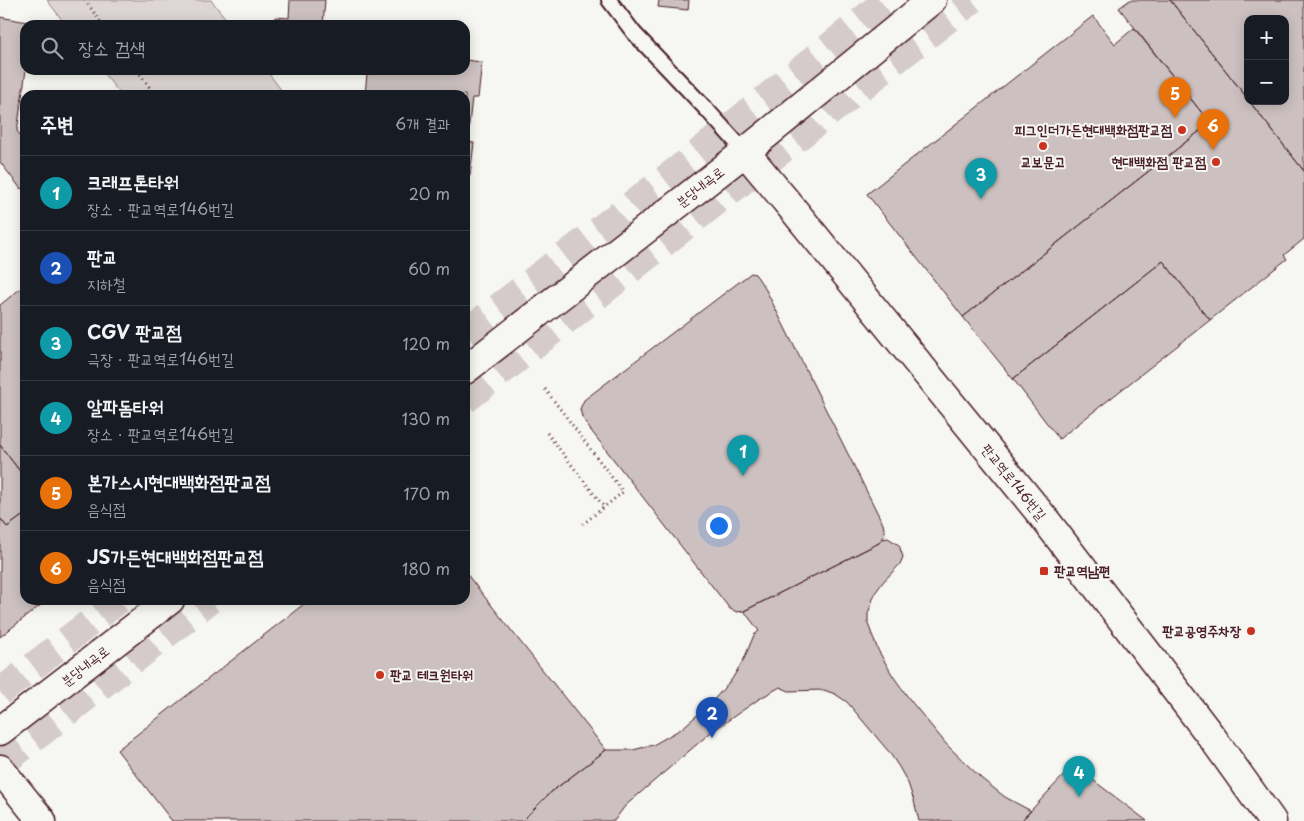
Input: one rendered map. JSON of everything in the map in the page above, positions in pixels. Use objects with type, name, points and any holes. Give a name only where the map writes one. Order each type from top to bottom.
[{"type":"street","name":"분당내곡로","points":[[470,366],[745,152],[932,0]]},
{"type":"street","name":"판교역로146번길","points":[[745,152],[1044,518],[1214,740],[1272,821]]},
{"type":"street","name":"분당내곡로","points":[[0,731],[164,605]]},
{"type":"street","points":[[0,769],[42,821]]},
{"type":"lane","points":[[609,0],[634,33],[708,110],[745,152]]},
{"type":"path","points":[[85,0],[99,20]]},
{"type":"path","points":[[141,75],[151,90]]},
{"type":"path","points":[[545,389],[623,492],[583,524]]},
{"type":"path","points":[[547,434],[604,507]]},
{"type":"shaded area","points":[[47,0],[211,0],[227,20],[62,20]]},
{"type":"shaded area","points":[[105,75],[270,75],[281,90],[117,90]]},
{"type":"building","points":[[290,0],[325,0],[323,20],[275,20],[275,17],[289,18]]},
{"type":"building","points":[[659,0],[689,0],[688,10],[658,7]]},
{"type":"building","points":[[1130,0],[1170,0],[1244,94],[1244,105],[1252,105],[1304,171],[1304,239],[1284,255],[1287,259],[1210,320],[1163,261],[1013,379],[963,317],[1210,123],[1119,8]]},
{"type":"building","points":[[1170,0],[1304,0],[1304,171],[1252,105],[1289,105],[1289,15],[1244,15],[1244,94]]},
{"type":"building","points":[[1093,16],[1115,44],[1134,28],[1210,123],[963,317],[867,194]]},
{"type":"building","points":[[0,17],[20,21],[20,75],[25,75],[23,90],[20,90],[20,111],[17,131],[20,135],[20,188],[0,162]]},
{"type":"building","points":[[470,61],[482,62],[478,98],[472,98],[470,116],[470,90],[365,90],[367,75],[470,75]]},
{"type":"building","points":[[470,142],[474,143],[470,176]]},
{"type":"building","points":[[1163,261],[1210,320],[1059,439],[1013,379]]},
{"type":"building","points":[[751,273],[755,274],[766,290],[883,524],[885,535],[879,543],[744,611],[737,612],[730,609],[589,428],[582,417],[580,409],[584,400]]},
{"type":"building","points":[[20,289],[20,471],[0,445],[0,305]]},
{"type":"building","points":[[0,445],[20,471],[20,518],[7,527],[0,520]]},
{"type":"building","points":[[20,518],[20,605],[41,605],[0,637],[1,519],[7,527]]},
{"type":"building","points":[[888,538],[899,545],[903,557],[900,564],[875,593],[868,614],[868,624],[878,650],[910,700],[947,745],[982,779],[1005,797],[1031,811],[1021,821],[919,821],[908,783],[899,767],[889,752],[847,702],[835,694],[824,690],[789,691],[780,687],[759,699],[710,733],[625,806],[614,821],[525,821],[524,819],[550,793],[606,750],[633,750],[653,745],[681,729],[709,705],[732,679],[744,659],[754,635],[759,631],[744,611],[879,543],[882,539]]},
{"type":"building","name":"판교 테크원타워","points":[[470,578],[606,750],[550,793],[524,819],[525,821],[172,821],[117,750],[303,605],[470,605]]},
{"type":"building","points":[[1074,770],[1081,771],[1147,821],[1021,821],[1064,775]]},
{"type":"tunnel","points":[[470,329],[686,163],[887,0]]},
{"type":"tunnel","points":[[470,396],[972,0]]},
{"type":"tunnel","points":[[0,692],[113,605]]},
{"type":"tunnel","points":[[0,765],[204,605]]},
{"type":"place","name":"본가스시현대백화점판교점","points":[[1175,118]]},
{"type":"place","name":"피그인더가든현대백화점판교점","points":[[1182,130]]},
{"type":"place","name":"교보문고","points":[[1043,146]]},
{"type":"place","name":"JS가든현대백화점판교점","points":[[1213,150]]},
{"type":"place","name":"현대백화점 판교점","points":[[1216,162]]},
{"type":"place","name":"CGV 판교점","points":[[981,199]]},
{"type":"place","name":"크래프톤타워","points":[[743,476]]},
{"type":"place","name":"판교역남편","points":[[1044,571]]},
{"type":"place","name":"판교공영주차장","points":[[1251,631]]},
{"type":"place","name":"판교 테크원타워","points":[[380,675]]},
{"type":"place","name":"판교","points":[[712,738]]},
{"type":"place","name":"알파돔타워","points":[[1079,797]]}]
